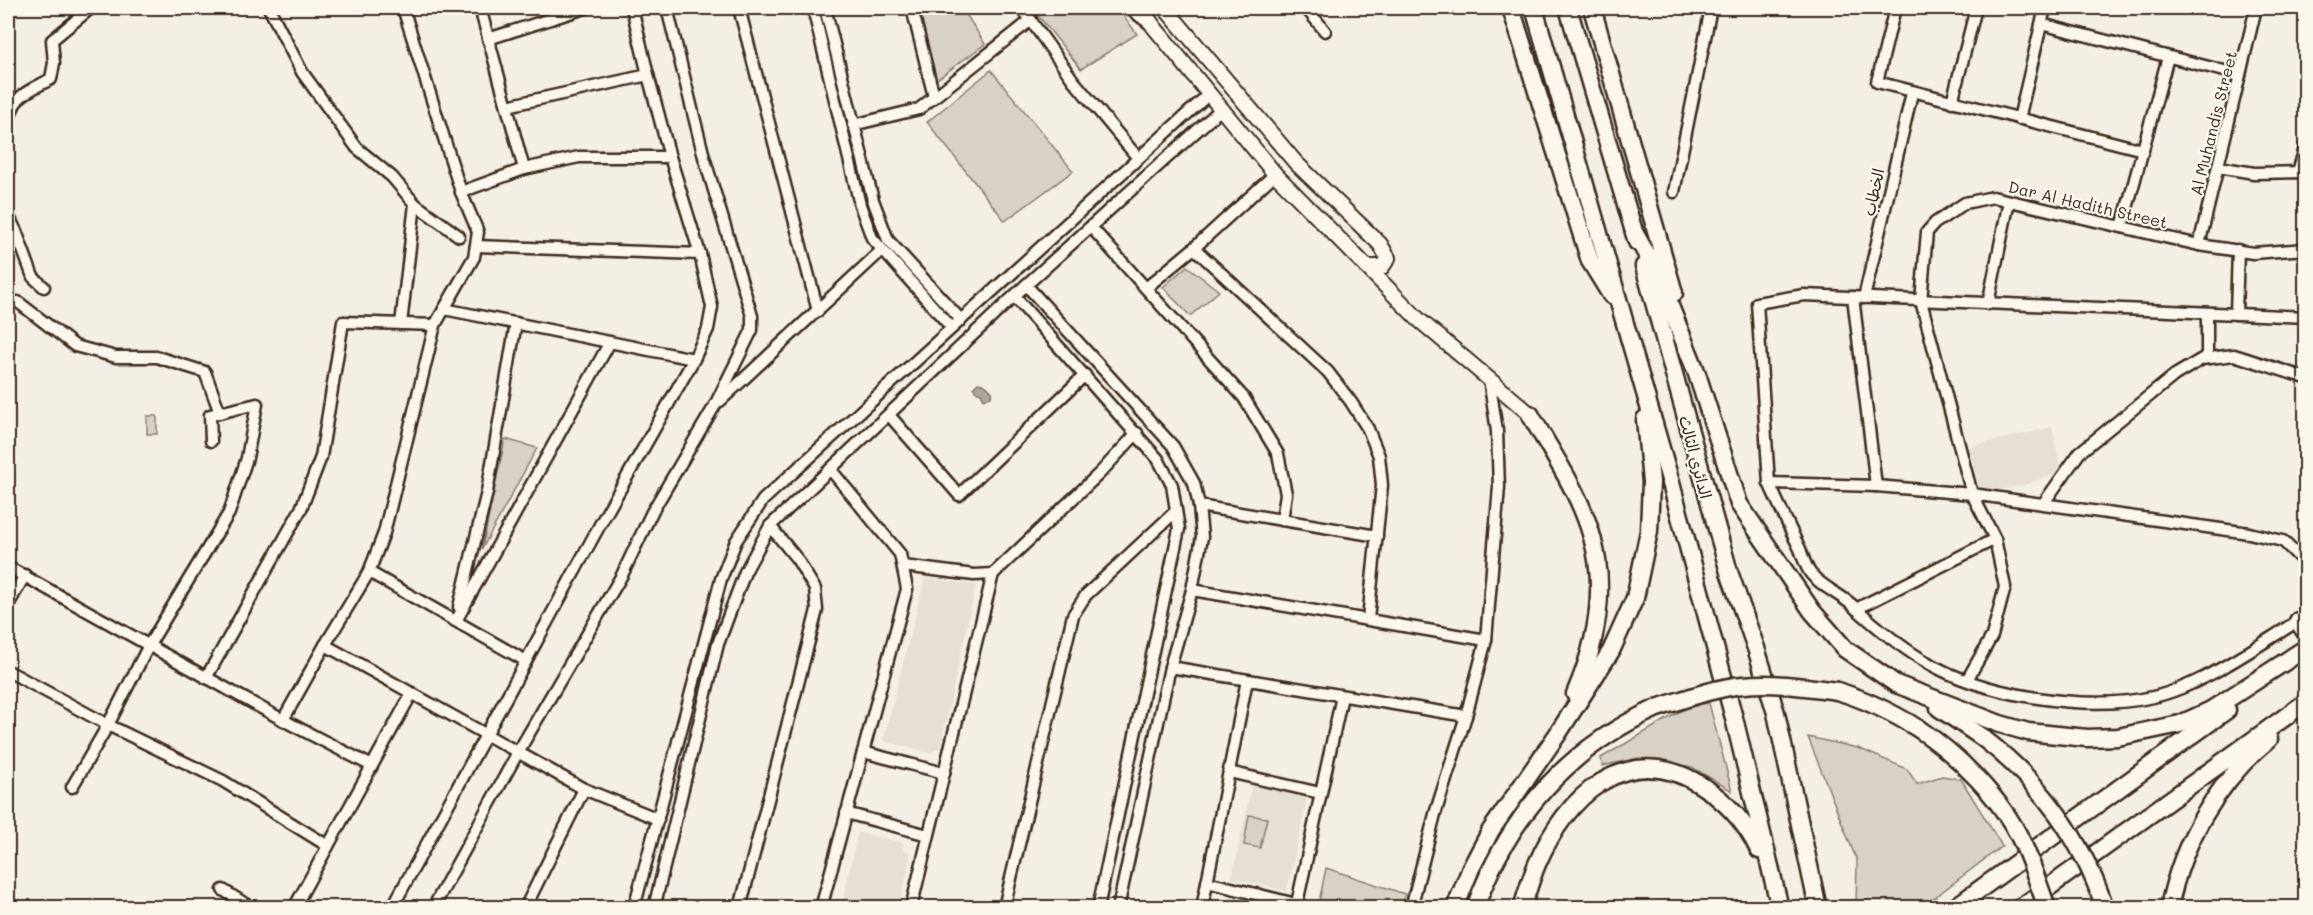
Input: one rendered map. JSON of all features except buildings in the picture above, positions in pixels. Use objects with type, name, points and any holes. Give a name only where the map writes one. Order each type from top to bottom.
[{"type":"highway","points":[[1510,8],[1590,261],[1623,314]]},
{"type":"highway","name":"الدائري الثالث","points":[[1534,8],[1623,314],[1734,718],[1780,908]]},
{"type":"highway","name":"الدائري الثالث","points":[[1568,8],[1634,232],[1726,561],[1776,713],[1818,908]]},
{"type":"highway","points":[[1595,10],[1692,361],[1739,504],[1774,559],[1812,611],[1845,649],[1896,684],[2000,724],[2028,732],[2087,738],[2118,737],[2180,724],[2211,710],[2302,650]]},
{"type":"highway","points":[[1634,232],[1656,271],[1692,361]]},
{"type":"highway","points":[[1455,908],[1471,868],[1491,830],[1557,735],[1611,651],[1635,598],[1649,531],[1651,482],[1642,382]]},
{"type":"highway","points":[[1530,414],[1580,505],[1592,537],[1597,573],[1599,609],[1592,647],[1578,688],[1557,735]]},
{"type":"highway","points":[[1954,908],[2207,726],[2302,650]]},
{"type":"highway","points":[[1475,908],[1504,842],[1519,819],[1541,791],[1597,741],[1632,719],[1697,695],[1743,685],[1782,684],[1838,691],[1862,698],[1919,729],[1959,760],[1999,804],[2021,840],[2047,908]]},
{"type":"highway","points":[[1913,691],[2013,761],[2073,835],[2105,908]]},
{"type":"highway","points":[[2020,908],[2306,702]]},
{"type":"highway","points":[[2169,908],[2186,851],[2212,801],[2247,759],[2306,709]]},
{"type":"highway","points":[[1522,908],[1538,863],[1561,822],[1583,794],[1609,777],[1633,769],[1661,768],[1683,774],[1718,795],[1751,833],[1776,890]]},
{"type":"main road","points":[[1141,8],[1154,27],[1275,174],[1418,319],[1530,414]]},
{"type":"main road","points":[[1165,8],[1296,163],[1380,244],[1388,258],[1382,267],[1367,267]]},
{"type":"street","points":[[8,127],[10,113],[20,96],[51,79],[54,63],[52,40],[91,8]]},
{"type":"street","points":[[270,8],[302,72],[357,148],[392,177],[415,204],[459,236]]},
{"type":"street","points":[[284,720],[369,572],[384,533],[435,325],[474,257],[476,246],[478,232],[461,192],[403,8]]},
{"type":"street","points":[[480,8],[524,170]]},
{"type":"street","points":[[488,39],[585,8]]},
{"type":"street","points":[[392,908],[694,359],[708,329],[712,307],[700,254],[670,157],[632,8]]},
{"type":"street","points":[[433,908],[518,752],[622,575],[652,512],[714,407],[752,330],[752,316],[704,157],[667,8]]},
{"type":"street","points":[[739,8],[818,311]]},
{"type":"street","points":[[813,8],[860,205],[872,238],[951,327]]},
{"type":"street","points":[[825,8],[873,200],[888,240],[961,320]]},
{"type":"street","points":[[913,8],[934,97]]},
{"type":"street","points":[[1022,8],[1073,80],[1138,158]]},
{"type":"street","points":[[1129,8],[1154,27]]},
{"type":"street","points":[[1174,8],[1180,25]]},
{"type":"street","points":[[1306,8],[1325,31]]},
{"type":"street","points":[[1674,192],[1712,8]]},
{"type":"street","points":[[1895,8],[1877,82],[1912,93],[2143,150]]},
{"type":"street","points":[[1952,102],[1976,8]]},
{"type":"street","points":[[2019,119],[2045,8]]},
{"type":"street","name":"Al Muhandis Street","points":[[2199,245],[2256,8]]},
{"type":"street","points":[[853,125],[919,109],[1030,20]]},
{"type":"street","points":[[2041,24],[2240,75]]},
{"type":"street","points":[[2122,227],[2168,57]]},
{"type":"street","points":[[507,106],[648,75]]},
{"type":"street","name":"الخطاب","points":[[1864,298],[1912,93]]},
{"type":"street","points":[[634,908],[721,579],[736,541],[763,500],[1209,94]]},
{"type":"street","points":[[654,908],[718,644],[745,572],[770,526],[1014,296],[1221,109]]},
{"type":"street","points":[[2217,167],[2254,173],[2302,172],[2306,145]]},
{"type":"street","points":[[461,192],[524,170],[579,157],[670,157]]},
{"type":"street","points":[[1146,288],[1194,248],[1275,174]]},
{"type":"street","name":"Dar Al Hadith Street","points":[[1967,680],[1992,636],[2005,587],[1995,539],[1972,494],[1921,301],[1927,232],[1935,223],[1965,203],[1993,197],[2199,245],[2253,252],[2306,249]]},
{"type":"street","points":[[1988,304],[2009,201]]},
{"type":"street","points":[[401,324],[415,204]]},
{"type":"street","points":[[8,215],[33,277],[44,287]]},
{"type":"street","points":[[1091,227],[1244,398],[1278,454],[1286,494],[1282,520]]},
{"type":"street","points":[[476,246],[700,254]]},
{"type":"street","points":[[1194,248],[1328,372],[1368,429],[1379,456],[1382,485],[1368,620]]},
{"type":"street","points":[[714,407],[882,250]]},
{"type":"street","points":[[2236,314],[2238,250]]},
{"type":"street","points":[[1026,285],[1173,446],[1194,483],[1199,506],[1203,537],[1192,590],[1170,667],[1118,908]]},
{"type":"street","points":[[2303,623],[2187,685],[2153,697],[2106,703],[2062,702],[2017,695],[1967,680],[1925,662],[1883,634],[1856,609],[1811,574],[1769,483],[1757,303],[1804,295],[2306,317]]},
{"type":"street","points":[[1014,296],[1158,459],[1172,485],[1179,529],[1098,908]]},
{"type":"street","points":[[1852,297],[1876,486]]},
{"type":"street","points":[[18,302],[75,346],[116,357],[157,357],[205,372],[220,412]]},
{"type":"street","points":[[444,309],[694,359]]},
{"type":"street","points":[[2206,313],[2206,358]]},
{"type":"street","points":[[206,678],[302,509],[321,457],[343,322],[435,325]]},
{"type":"street","points":[[456,621],[487,492],[516,323]]},
{"type":"street","points":[[456,621],[610,342]]},
{"type":"street","points":[[2043,504],[2080,452],[2175,375],[2202,358],[2234,356],[2306,378]]},
{"type":"street","points":[[890,415],[959,495],[1085,375]]},
{"type":"street","points":[[1411,908],[1435,814],[1466,716],[1486,640],[1499,487],[1497,431],[1489,379]]},
{"type":"street","points":[[72,787],[108,725],[149,645],[229,513],[247,458],[257,404],[210,415],[211,441]]},
{"type":"street","points":[[910,908],[993,574],[1100,473],[1137,433]]},
{"type":"street","points":[[821,908],[907,589],[900,555],[831,470]]},
{"type":"street","points":[[1769,483],[1876,486],[1972,494],[2249,533],[2283,541],[2306,564]]},
{"type":"street","points":[[1199,506],[1377,536]]},
{"type":"street","points":[[1004,908],[1073,615],[1086,595],[1176,511]]},
{"type":"street","points":[[740,908],[817,610],[815,589],[797,559],[770,526]]},
{"type":"street","points":[[1856,609],[1995,539]]},
{"type":"street","points":[[903,566],[974,575],[993,574]]},
{"type":"street","points":[[8,567],[206,678],[372,766]]},
{"type":"street","points":[[369,572],[526,661]]},
{"type":"street","points":[[8,605],[25,575]]},
{"type":"street","points":[[1192,590],[1486,640]]},
{"type":"street","points":[[325,645],[584,789],[658,819]]},
{"type":"street","points":[[1170,667],[1466,716]]},
{"type":"street","points":[[8,671],[108,725],[223,781],[328,846]]},
{"type":"street","points":[[1202,908],[1247,680]]},
{"type":"street","points":[[294,908],[412,693]]},
{"type":"street","points":[[1207,882],[1296,906],[1342,696]]},
{"type":"street","points":[[863,752],[944,773]]},
{"type":"street","points":[[1229,772],[1320,793]]},
{"type":"street","points":[[525,908],[584,789]]},
{"type":"street","points":[[846,813],[928,835]]},
{"type":"street","points":[[223,890],[252,908]]},
{"type":"shaded area","points":[[933,8],[962,8],[985,44],[936,80],[920,17]]},
{"type":"shaded area","points":[[1032,8],[1118,8],[1137,34],[1081,69]]},
{"type":"shaded area","points":[[991,70],[1073,171],[1005,221],[927,122]]},
{"type":"shaded area","points":[[1187,266],[1219,291],[1190,316],[1163,287]]},
{"type":"shaded area","points":[[978,383],[989,388],[992,392],[991,397],[984,399],[981,393],[975,391],[974,387]]},
{"type":"shaded area","points":[[147,416],[157,416],[157,434],[147,434]]},
{"type":"shaded area","points":[[2052,427],[2061,472],[2021,486],[1981,493],[1969,447]]},
{"type":"shaded area","points":[[505,439],[537,448],[482,549]]},
{"type":"shaded area","points":[[925,578],[976,585],[940,748],[930,753],[883,741]]},
{"type":"shaded area","points":[[1709,703],[1732,791],[1692,767],[1638,758],[1602,766],[1601,758],[1691,705]]},
{"type":"shaded area","points":[[1808,737],[1858,748],[1907,769],[1917,784],[1942,776],[1961,779],[2002,846],[1922,907],[1856,907],[1857,861]]},
{"type":"shaded area","points":[[1252,784],[1307,797],[1287,891],[1232,878]]},
{"type":"shaded area","points":[[1249,815],[1267,818],[1260,848],[1244,845]]},
{"type":"shaded area","points":[[858,832],[903,843],[902,850],[911,853],[899,907],[842,907]]},
{"type":"shaded area","points":[[1326,868],[1405,894],[1403,907],[1318,907]]}]
